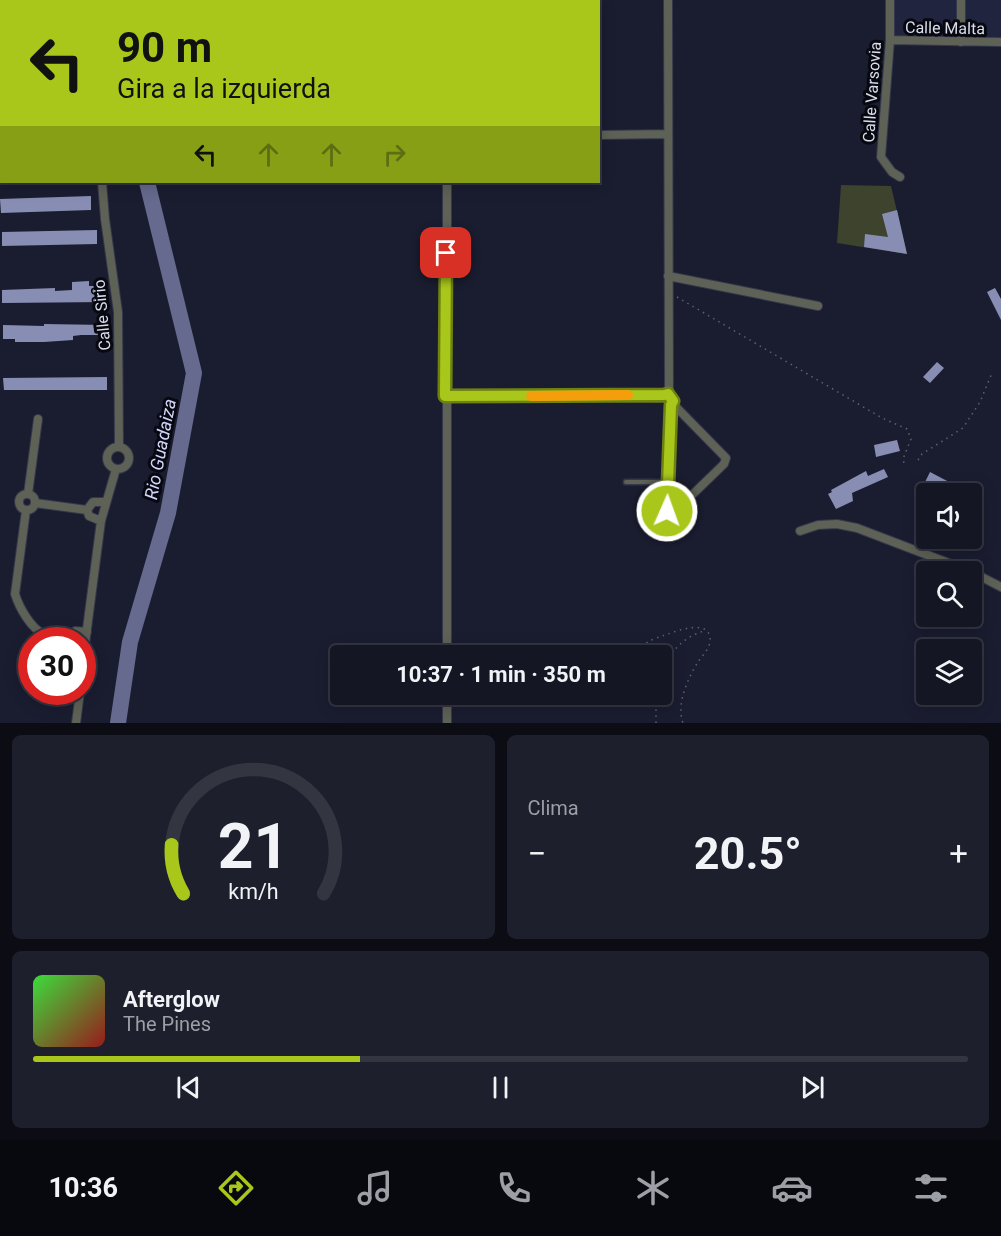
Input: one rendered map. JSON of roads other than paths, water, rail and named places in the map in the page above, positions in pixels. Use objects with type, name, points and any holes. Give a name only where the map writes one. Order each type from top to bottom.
[{"type":"street","points":[[667,511],[671,405],[668,293],[668,0]]},
{"type":"street","name":"Calle Varsovia","points":[[890,0],[890,40],[881,157],[885,165],[900,177]]},
{"type":"street","points":[[961,0],[961,42]]},
{"type":"street","name":"Calle Malta","points":[[890,40],[1001,42]]},
{"type":"street","points":[[600,135],[668,134]]},
{"type":"street","name":"Calle Sirio","points":[[102,183],[118,312],[119,446]]},
{"type":"street","points":[[447,183],[445,396],[447,645]]},
{"type":"street","points":[[668,276],[818,306]]},
{"type":"street","points":[[445,396],[664,395],[670,397],[677,408],[726,458],[724,464],[693,494]]},
{"type":"street","points":[[28,494],[38,419]]},
{"type":"street","points":[[119,446],[129,453],[129,460],[122,469],[116,469],[110,466],[106,456],[109,450],[119,446]]},
{"type":"street","points":[[88,627],[100,521],[116,469]]},
{"type":"street","points":[[26,510],[19,505],[18,501],[24,494],[28,494]]},
{"type":"street","points":[[28,494],[35,502],[87,510]]},
{"type":"street","points":[[26,510],[32,508],[35,502]]},
{"type":"street","points":[[87,510],[93,502],[106,502]]},
{"type":"street","points":[[26,510],[15,594],[19,605],[36,627]]},
{"type":"street","points":[[87,510],[89,516],[100,521]]},
{"type":"street","points":[[800,531],[818,525],[837,524],[857,528],[943,561]]},
{"type":"street","points":[[982,577],[1001,586]]},
{"type":"street","points":[[76,723],[78,705]]},
{"type":"street","points":[[447,705],[447,723]]},
{"type":"lane","points":[[626,482],[668,482]]},
{"type":"waterway","name":"Rio Guadaiza","points":[[118,723],[130,642],[168,513],[194,373],[147,183]]}]
